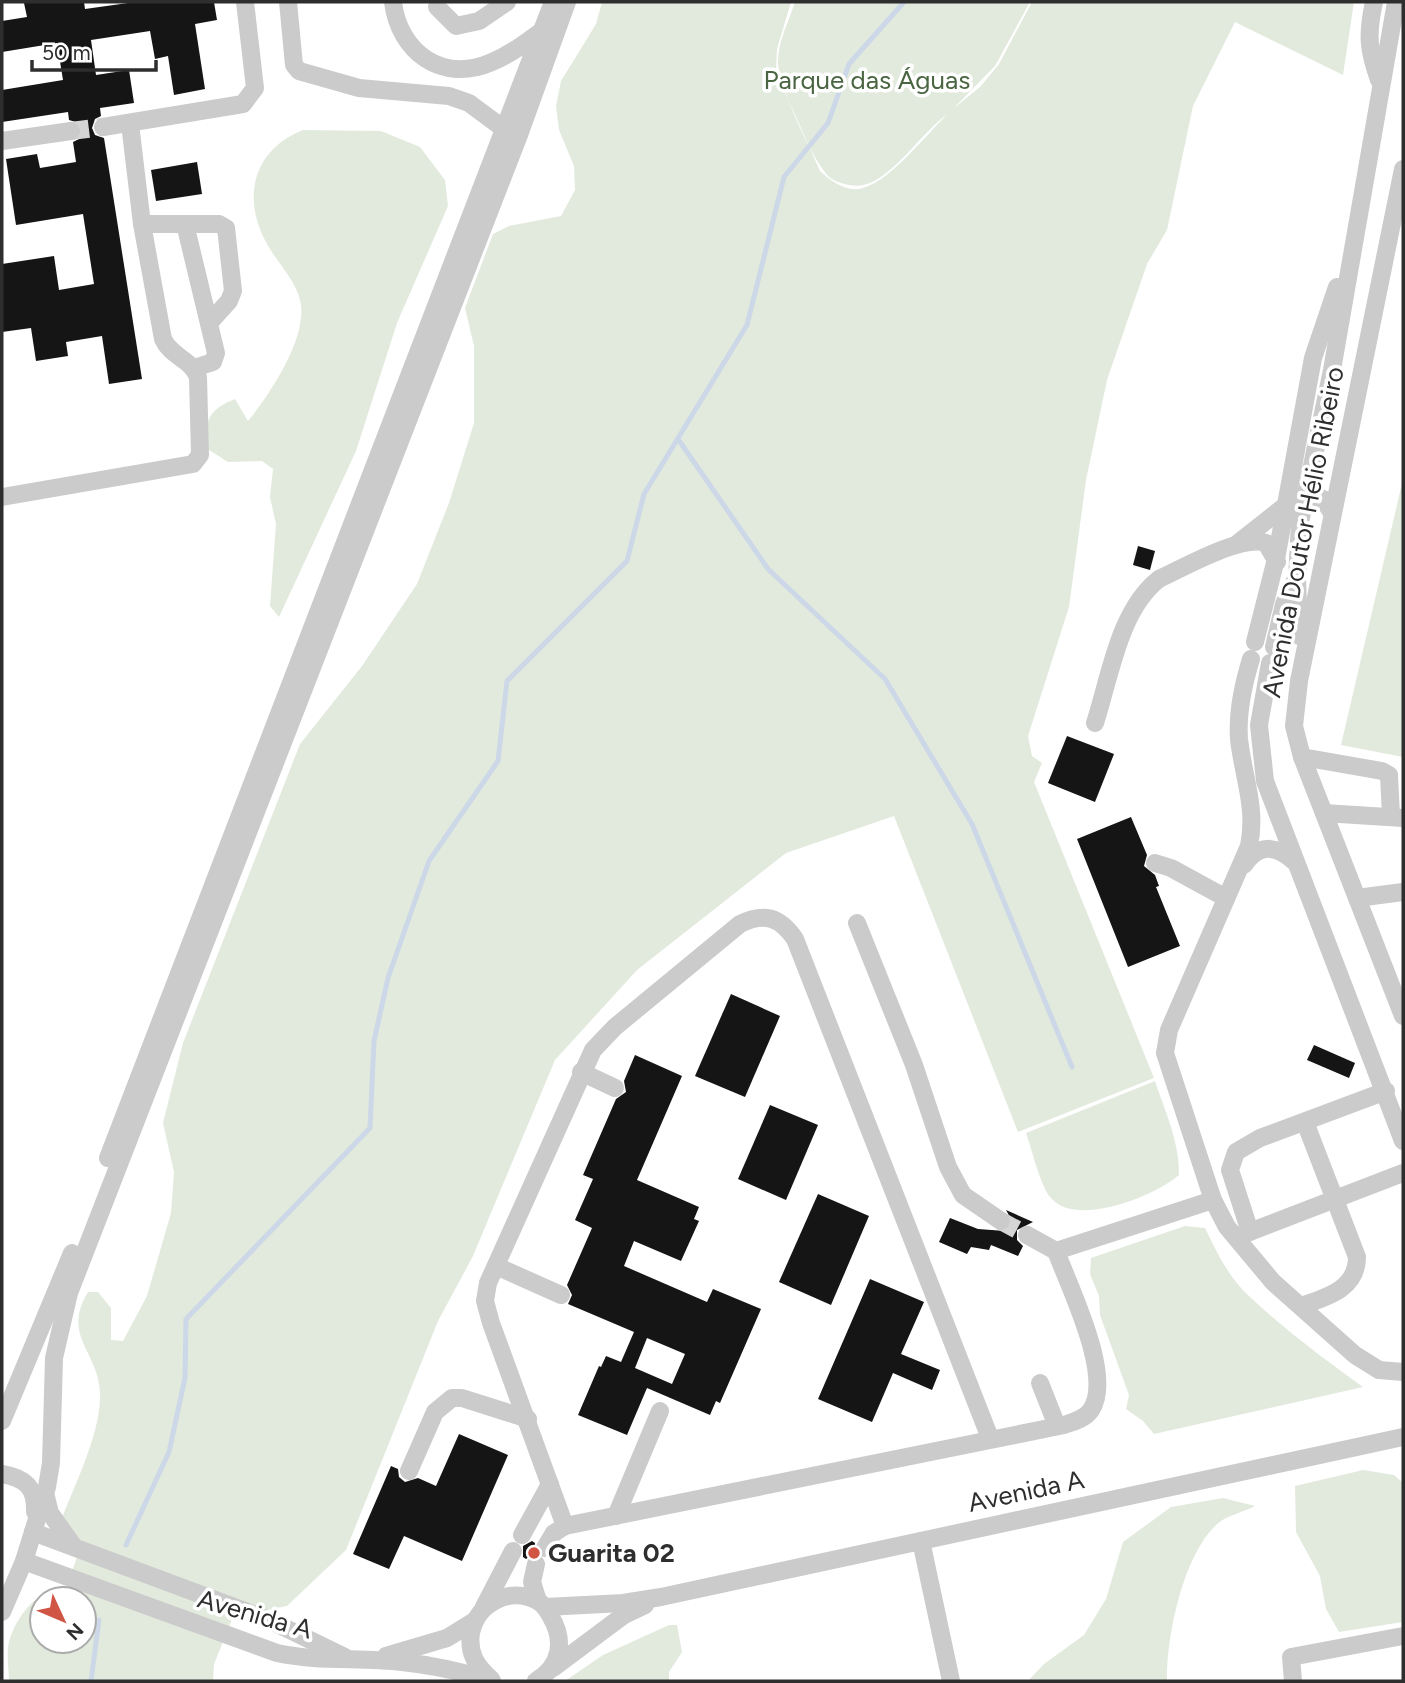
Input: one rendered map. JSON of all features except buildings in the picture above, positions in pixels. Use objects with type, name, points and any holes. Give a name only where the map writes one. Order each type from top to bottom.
[{"type":"street","points":[[103,127],[236,107],[251,97],[255,88],[245,2]]},
{"type":"street","points":[[288,2],[293,58],[299,71],[342,85],[449,96],[469,103],[512,132]]},
{"type":"street","points":[[393,2],[396,23],[411,48],[427,61],[450,68],[490,63],[543,30]]},
{"type":"street","points":[[437,7],[456,26],[479,21],[507,2]]},
{"type":"street","points":[[3,1608],[24,1561],[51,1463],[54,1358],[69,1293],[512,132],[553,2]]},
{"type":"street","points":[[2,1421],[76,1242],[512,132],[567,2]]},
{"type":"street","points":[[1374,2],[1368,28],[1369,52],[1380,81]]},
{"type":"street","name":"Avenida Doutor Hélio Ribeiro","points":[[1294,583],[1304,497],[1332,370],[1380,81],[1396,2]]},
{"type":"street","points":[[2,497],[193,464],[200,455],[198,377],[194,368],[170,351],[163,339],[142,224],[130,124]]},
{"type":"street","points":[[2,141],[71,131]]},
{"type":"street","name":"Avenida Doutor Hélio Ribeiro","points":[[1403,169],[1298,681],[1294,726],[1302,757],[1403,1016]]},
{"type":"street","points":[[142,224],[219,224],[226,228],[233,291],[229,301],[210,322]]},
{"type":"street","points":[[185,224],[210,322],[215,358],[194,368]]},
{"type":"street","points":[[1355,234],[1313,358],[1276,559],[1242,687],[1239,737],[1254,817],[1249,846],[1165,1042],[1167,1063],[1219,1216],[1243,1235],[1273,1282],[1369,1365],[1388,1373],[1403,1373]]},
{"type":"street","points":[[1095,723],[1128,623],[1149,587],[1159,579],[1236,545],[1286,506],[1304,497],[1320,497],[1332,513]]},
{"type":"street","points":[[1236,545],[1264,541],[1294,583],[1298,681]]},
{"type":"street","points":[[1324,550],[1294,583],[1272,655],[1259,725],[1260,754],[1265,781],[1403,1141]]},
{"type":"street","points":[[1302,757],[1382,771],[1389,775],[1397,817],[1324,813]]},
{"type":"street","points":[[1235,878],[1251,855],[1262,849],[1279,849],[1295,862]]},
{"type":"street","points":[[1155,863],[1171,868],[1226,898]]},
{"type":"street","points":[[1357,898],[1403,892]]},
{"type":"street","points":[[565,1526],[485,1301],[496,1266],[581,1072],[603,1038],[740,924],[761,916],[781,922],[799,949],[990,1438]]},
{"type":"street","points":[[857,923],[914,1065],[948,1167],[963,1195],[1001,1221]]},
{"type":"street","points":[[581,1072],[615,1088]]},
{"type":"street","points":[[1243,1235],[1230,1170],[1233,1157],[1245,1144],[1385,1091]]},
{"type":"street","points":[[1301,1306],[1338,1290],[1356,1273],[1357,1257],[1305,1122]]},
{"type":"street","points":[[1243,1235],[1403,1173]]},
{"type":"street","points":[[1056,1251],[1213,1200]]},
{"type":"street","points":[[545,1548],[554,1533],[565,1526],[1074,1422],[1091,1410],[1098,1375],[1056,1251],[1027,1236]]},
{"type":"street","points":[[496,1266],[561,1295]]},
{"type":"street","points":[[1040,1383],[1057,1426]]},
{"type":"street","points":[[409,1471],[435,1412],[452,1398],[462,1398],[528,1419]]},
{"type":"street","points":[[616,1516],[660,1411]]},
{"type":"street","name":"Avenida A","points":[[661,1598],[1403,1437]]},
{"type":"street","points":[[2,1474],[27,1482],[36,1496],[34,1529]]},
{"type":"street","points":[[522,1535],[550,1484]]},
{"type":"street","points":[[45,1491],[50,1513],[75,1547]]},
{"type":"street","name":"Avenida A","points":[[34,1529],[269,1620],[351,1660]]},
{"type":"street","points":[[921,1541],[951,1681]]},
{"type":"street","points":[[493,1681],[477,1667],[469,1645],[478,1616],[513,1551]]},
{"type":"street","name":"Avenida A","points":[[24,1561],[258,1648],[306,1659],[351,1660]]},
{"type":"street","points":[[536,1564],[532,1582],[560,1633],[559,1653],[543,1676]]},
{"type":"street","points":[[351,1660],[393,1655],[447,1638],[478,1616],[494,1600],[509,1596],[524,1596],[542,1604],[623,1603],[661,1598]]},
{"type":"street","points":[[543,1676],[624,1615],[661,1598]]},
{"type":"street","points":[[1293,1681],[1291,1657],[1403,1636]]},
{"type":"street","points":[[351,1660],[401,1662],[493,1681]]},
{"type":"green space","name":"Parque das Águas","points":[[602,2],[791,2],[777,49],[776,72],[790,103],[780,75],[778,56],[795,2],[1030,2],[995,66],[954,108],[980,87],[999,64],[1032,2],[1354,2],[1343,75],[1235,22],[1193,106],[1167,230],[1147,264],[1107,380],[1086,480],[1069,607],[1028,736],[1032,756],[1042,763],[1034,782],[1154,1078],[1018,1132],[894,816],[786,853],[637,970],[555,1060],[473,1256],[438,1321],[346,1550],[287,1606],[233,1617],[214,1664],[213,1681],[9,1681],[8,1647],[12,1632],[28,1607],[28,1655],[98,1655],[98,1585],[67,1585],[77,1557],[62,1518],[91,1444],[99,1413],[99,1383],[80,1334],[78,1322],[81,1308],[88,1292],[98,1292],[111,1308],[111,1340],[123,1341],[147,1296],[171,1213],[174,1172],[163,1123],[183,1043],[300,744],[362,666],[417,584],[449,503],[474,423],[474,346],[465,308],[493,234],[509,226],[561,216],[575,190],[574,166],[559,130],[556,106],[561,81],[596,24]],"holes":[[[948,114],[897,166],[885,176],[863,188],[851,189],[824,175],[808,144],[832,179],[847,185],[863,185],[874,181],[885,174]]]},
{"type":"green space","points":[[303,130],[381,131],[420,147],[445,180],[448,206],[397,323],[356,451],[279,617],[270,606],[276,524],[270,497],[273,469],[262,461],[228,462],[206,448],[206,430],[214,412],[235,399],[248,421],[286,364],[299,330],[301,314],[298,293],[261,232],[255,214],[254,197],[256,180],[271,151],[285,139]]},
{"type":"green space","points":[[1403,479],[1403,757],[1341,745]]},
{"type":"green space","points":[[1155,1081],[1174,1140],[1179,1175],[1152,1192],[1115,1206],[1078,1210],[1063,1206],[1051,1198],[1040,1176],[1026,1133]]},
{"type":"green space","points":[[1185,1226],[1205,1228],[1224,1264],[1242,1289],[1290,1332],[1363,1387],[1154,1434],[1143,1421],[1126,1409],[1129,1395],[1100,1315],[1099,1296],[1090,1274],[1091,1258]]},
{"type":"green space","points":[[1363,1470],[1394,1475],[1403,1483],[1403,1622],[1339,1632],[1326,1609],[1320,1576],[1296,1532],[1295,1486]]},
{"type":"green space","points":[[1223,1498],[1255,1506],[1216,1525],[1194,1556],[1173,1620],[1167,1681],[1028,1681],[1044,1664],[1084,1635],[1106,1599],[1123,1542],[1171,1507]]},
{"type":"green space","points":[[669,1625],[677,1625],[682,1652],[669,1672],[669,1681],[565,1681],[603,1655]]},
{"type":"waterway","points":[[126,1545],[169,1452],[185,1378],[186,1319],[370,1128],[374,1041],[388,978],[429,861],[498,761],[507,681],[627,561],[644,494],[747,325],[784,177],[828,123],[849,64],[904,2]]},
{"type":"waterway","points":[[678,439],[768,569],[885,679],[972,824],[1072,1067]]},
{"type":"waterway","points":[[91,1681],[99,1620]]},
{"type":"tunnel","points":[[71,131],[103,127]]},
{"type":"tunnel","points":[[1001,1221],[1027,1235]]},
{"type":"place","name":"Guarita 02","points":[[534,1553]]}]
